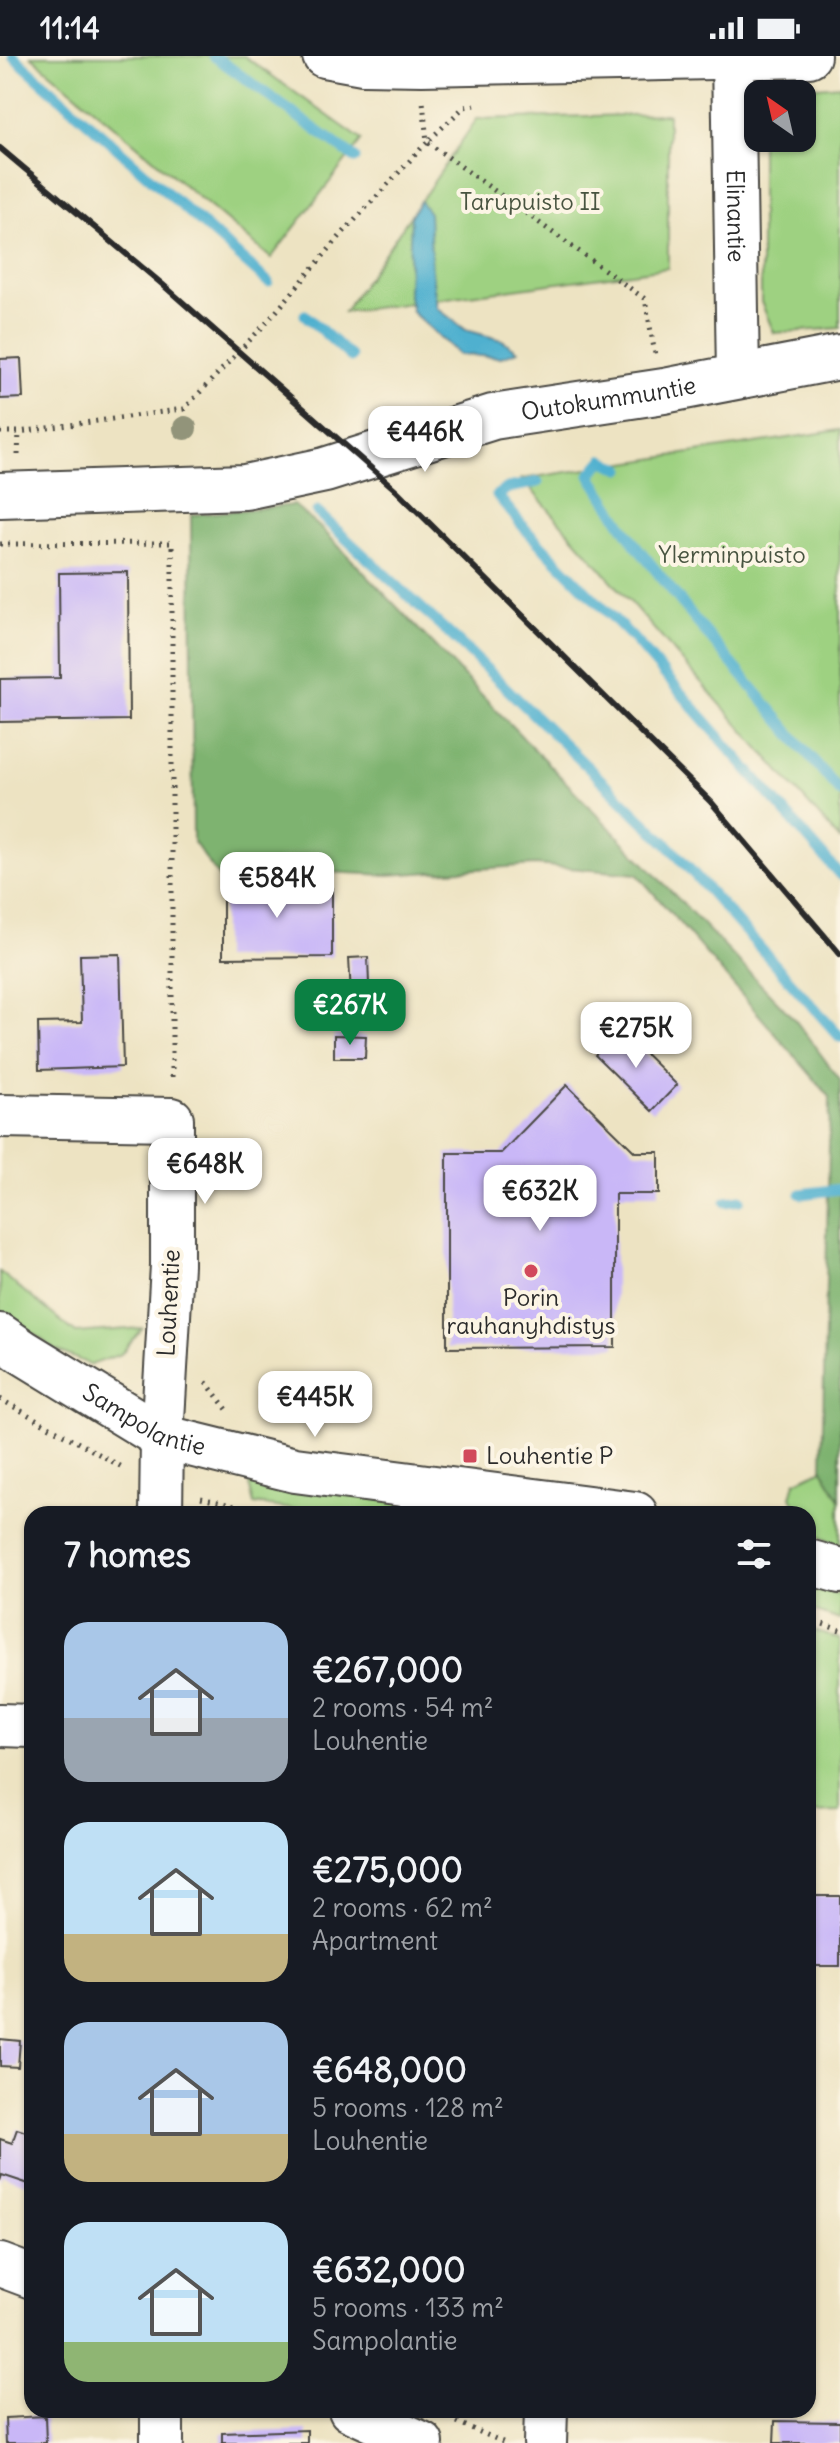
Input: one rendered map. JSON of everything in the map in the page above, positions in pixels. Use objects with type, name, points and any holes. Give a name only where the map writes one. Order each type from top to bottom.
[{"type":"main road","name":"Outokummuntie","points":[[0,495],[245,487],[325,470],[493,417],[664,391],[840,357]]},
{"type":"main road","name":"Sampolantie","points":[[0,1336],[162,1437],[295,1470],[573,1506]]},
{"type":"main road","points":[[816,1564],[840,1571]]},
{"type":"street","points":[[324,56],[363,63],[422,64],[809,56]]},
{"type":"street","name":"Elinantie","points":[[733,57],[738,377]]},
{"type":"street","points":[[0,1116],[172,1119]]},
{"type":"street","name":"Louhentie","points":[[161,1506],[172,1265],[172,1119]]},
{"type":"street","points":[[0,1725],[24,1726]]},
{"type":"street","points":[[0,2265],[24,2274]]},
{"type":"street","points":[[162,2418],[162,2443]]},
{"type":"street","points":[[382,2418],[439,2432]]},
{"type":"street","points":[[545,2443],[546,2418]]},
{"type":"path","points":[[422,64],[427,142],[645,299],[664,391]]},
{"type":"path","points":[[0,432],[184,409],[269,320],[342,234],[427,142],[464,107],[479,104]]},
{"type":"path","points":[[0,544],[172,543],[172,1119]]},
{"type":"path","points":[[816,1622],[840,1630]]},
{"type":"path","points":[[439,2432],[505,2443]]},
{"type":"green space","points":[[31,56],[244,56],[362,140],[271,258]]},
{"type":"green space","points":[[840,85],[840,328],[774,333],[761,302],[761,152],[816,152],[816,87]]},
{"type":"green space","name":"Tarupuisto II","points":[[668,114],[668,268],[344,312],[477,119]]},
{"type":"green space","name":"Ylerminpuisto","points":[[840,430],[840,840],[522,479]]},
{"type":"green space","points":[[294,505],[323,530],[795,1020],[840,1080],[840,1499],[822,1469],[830,1097],[637,874],[535,865],[388,875],[325,872],[325,883],[223,883],[193,841],[191,515]]},
{"type":"green space","points":[[0,1272],[76,1333],[142,1328],[121,1354],[91,1365],[56,1350],[0,1310]]},
{"type":"green space","points":[[822,1469],[840,1499],[840,1546],[816,1536],[816,1506],[796,1506],[791,1497],[795,1482]]},
{"type":"green space","points":[[254,1478],[428,1506],[269,1506],[254,1504],[249,1485]]},
{"type":"green space","points":[[816,1588],[840,1595],[840,1620],[816,1612]]},
{"type":"green space","points":[[816,1632],[840,1639],[840,1812],[816,1813]]},
{"type":"water","points":[[420,201],[429,213],[437,308],[466,330],[502,340],[518,351],[501,357],[460,355],[412,312],[408,291],[411,215]]},
{"type":"building","points":[[21,358],[23,398],[0,399],[0,359]]},
{"type":"building","points":[[128,572],[129,720],[0,722],[0,679],[60,678],[59,573]]},
{"type":"building","points":[[223,883],[332,883],[332,957],[223,958]]},
{"type":"building","points":[[120,954],[123,1067],[39,1070],[38,1023],[82,1022],[80,955]]},
{"type":"building","points":[[368,957],[370,1012],[352,1014],[349,958]]},
{"type":"building","points":[[620,1029],[677,1085],[652,1111],[595,1055]]},
{"type":"building","points":[[334,1035],[366,1036],[365,1058],[334,1058]]},
{"type":"building","name":"Porin rauhanyhdistys","points":[[567,1085],[635,1152],[659,1152],[659,1194],[615,1194],[615,1347],[447,1348],[447,1153],[501,1153]]},
{"type":"building","points":[[816,1896],[840,1896],[840,1966],[816,1966]]},
{"type":"building","points":[[0,2039],[20,2041],[18,2067],[0,2066]]},
{"type":"building","points":[[17,2129],[24,2131],[24,2182],[2,2175],[0,2181],[0,2139],[12,2143]]},
{"type":"building","points":[[5,2418],[45,2418],[46,2443],[6,2443]]},
{"type":"building","points":[[775,2421],[840,2422],[840,2443],[774,2443]]},
{"type":"building","points":[[307,2430],[307,2443],[222,2443],[222,2433]]},
{"type":"waterway","points":[[13,56],[268,282]]},
{"type":"waterway","points":[[214,56],[355,158]]},
{"type":"waterway","points":[[305,315],[351,357]]},
{"type":"waterway","points":[[621,469],[603,460],[590,475],[634,543],[840,792]]},
{"type":"waterway","points":[[538,482],[508,488],[497,495],[527,531],[632,637],[840,875]]},
{"type":"waterway","points":[[317,512],[466,649],[668,845],[840,1037]]},
{"type":"waterway","points":[[801,1194],[840,1189]]},
{"type":"waterway","points":[[726,1202],[740,1200]]},
{"type":"railway","points":[[0,148],[162,284],[396,490],[712,803],[840,954]]},
{"type":"place","name":"Porin rauhanyhdistys","points":[[531,1271]]},
{"type":"place","name":"Louhentie P","points":[[470,1456]]}]
